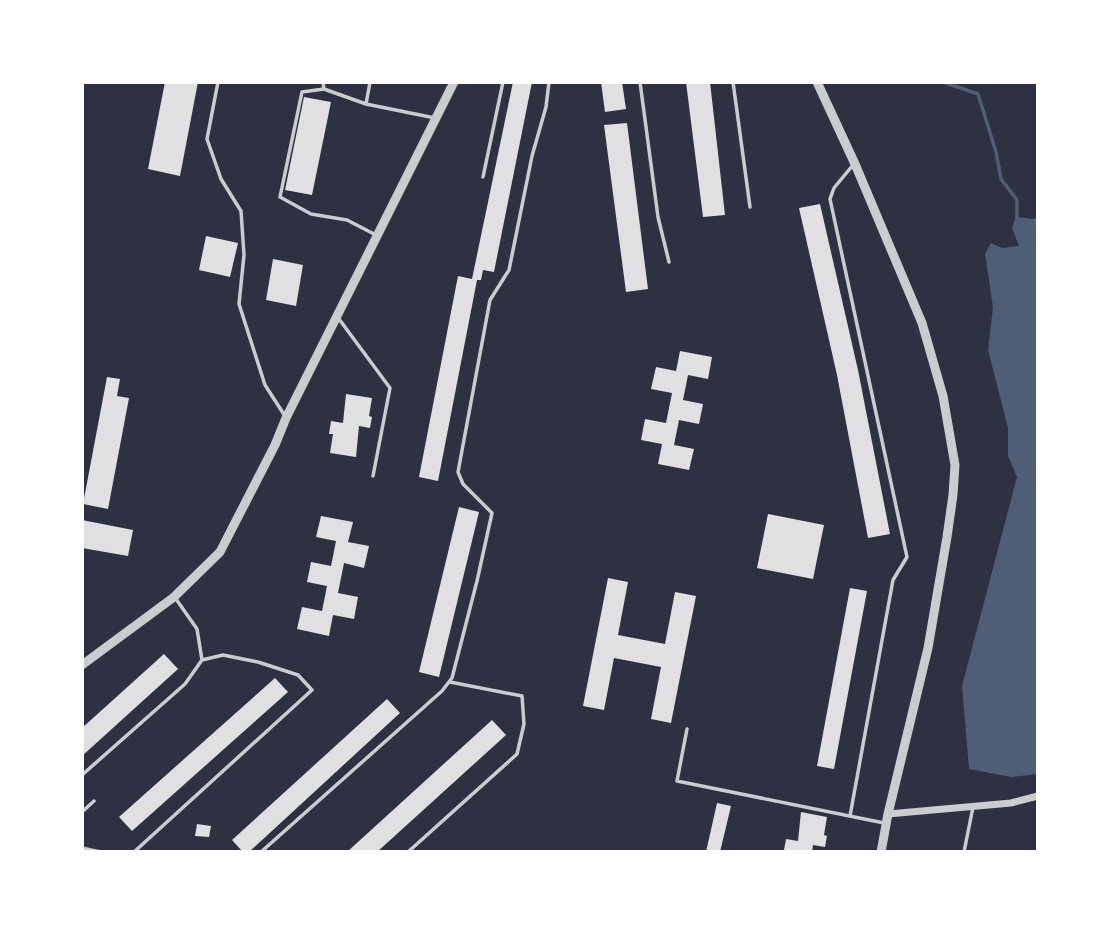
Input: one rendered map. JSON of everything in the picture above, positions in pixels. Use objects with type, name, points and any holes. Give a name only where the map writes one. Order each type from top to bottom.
[{"type":"street","points":[[82,665],[174,597],[220,552],[454,82]]},
{"type":"street","points":[[817,82],[922,323],[943,396],[955,465],[952,505],[928,648],[881,852]]},
{"type":"street","points":[[887,818],[1011,803],[1038,796]]},
{"type":"lane","points":[[218,82],[207,139],[221,179],[241,211],[244,256],[239,304],[265,384],[286,418]]},
{"type":"lane","points":[[323,82],[324,89]]},
{"type":"lane","points":[[366,104],[370,82]]},
{"type":"lane","points":[[483,177],[503,82]]},
{"type":"lane","points":[[261,852],[442,691],[452,678],[492,513],[463,484],[457,472],[490,300],[509,271],[546,107],[549,82]]},
{"type":"lane","points":[[639,82],[658,217],[669,262]]},
{"type":"lane","points":[[733,82],[750,207]]},
{"type":"lane","points":[[379,236],[347,220],[311,214],[280,197],[302,92],[324,89],[366,104],[436,118]]},
{"type":"lane","points":[[849,816],[894,580],[906,557],[830,199],[834,188],[855,164]]},
{"type":"lane","points":[[337,317],[390,388],[373,476]]},
{"type":"lane","points":[[174,597],[197,629],[202,660]]},
{"type":"lane","points":[[82,775],[185,684],[202,660],[223,654],[258,662],[298,675],[312,690],[134,852]]},
{"type":"lane","points":[[408,852],[517,754],[524,724],[522,696],[449,681]]},
{"type":"lane","points":[[687,729],[677,781],[849,816],[887,818]]},
{"type":"lane","points":[[82,812],[94,802]]},
{"type":"lane","points":[[964,852],[973,807]]},
{"type":"lane","points":[[82,848],[100,852]]},
{"type":"water","points":[[1016,217],[1038,217],[1038,774],[1011,777],[969,769],[962,686],[1017,477],[1008,456],[1008,428],[988,350],[993,307],[985,254],[991,243],[1002,248],[1019,246],[1012,228]]},
{"type":"building","points":[[165,82],[198,82],[180,176],[148,169]]},
{"type":"building","points":[[513,82],[532,82],[494,272],[483,270],[481,280],[477,280],[438,481],[419,477],[458,276],[472,279]]},
{"type":"building","points":[[601,82],[622,82],[626,109],[605,112]]},
{"type":"building","points":[[686,82],[710,82],[725,215],[703,217]]},
{"type":"building","points":[[304,97],[331,102],[312,195],[285,190]]},
{"type":"building","points":[[627,123],[648,289],[626,292],[604,125]]},
{"type":"building","points":[[820,204],[858,370],[890,534],[868,538],[837,375],[799,208]]},
{"type":"building","points":[[206,236],[238,243],[230,277],[199,270]]},
{"type":"building","points":[[273,259],[303,265],[296,306],[266,300]]},
{"type":"building","points":[[680,351],[712,357],[708,379],[688,375],[683,400],[703,404],[699,424],[679,420],[674,445],[694,449],[689,470],[658,464],[662,444],[641,440],[645,419],[666,423],[672,393],[651,389],[656,367],[676,371]]},
{"type":"building","points":[[107,377],[120,379],[117,396],[129,398],[108,509],[83,504]]},
{"type":"building","points":[[346,394],[372,398],[370,428],[359,426],[356,457],[330,453],[333,434],[329,434],[331,421],[343,423]]},
{"type":"building","points":[[459,507],[479,512],[439,677],[419,672]]},
{"type":"building","points":[[768,514],[824,525],[813,579],[757,568]]},
{"type":"building","points":[[321,516],[353,522],[348,542],[369,546],[364,568],[344,563],[338,593],[358,597],[354,619],[333,615],[329,636],[297,629],[302,607],[322,611],[327,586],[307,582],[311,562],[331,566],[336,541],[316,537]]},
{"type":"building","points":[[82,520],[133,530],[128,556],[82,548]]},
{"type":"building","points":[[608,578],[628,582],[618,635],[665,644],[675,592],[696,596],[671,723],[651,719],[661,667],[614,658],[604,710],[583,706]]},
{"type":"building","points":[[850,588],[867,591],[834,769],[817,766]]},
{"type":"building","points":[[164,654],[178,669],[82,756],[82,728]]},
{"type":"building","points":[[275,678],[288,692],[132,831],[119,817]]},
{"type":"building","points":[[387,699],[400,713],[249,852],[243,852],[232,840]]},
{"type":"building","points":[[492,720],[506,735],[377,852],[347,852]]},
{"type":"building","points":[[717,803],[731,806],[720,852],[706,852]]},
{"type":"building","points":[[801,812],[827,817],[825,847],[813,845],[812,852],[784,850],[786,839],[798,841]]},
{"type":"building","points":[[197,824],[211,826],[209,837],[195,836]]},
{"type":"waterway","points":[[943,82],[978,94],[996,152],[1001,179],[1017,200],[1017,218]]}]
